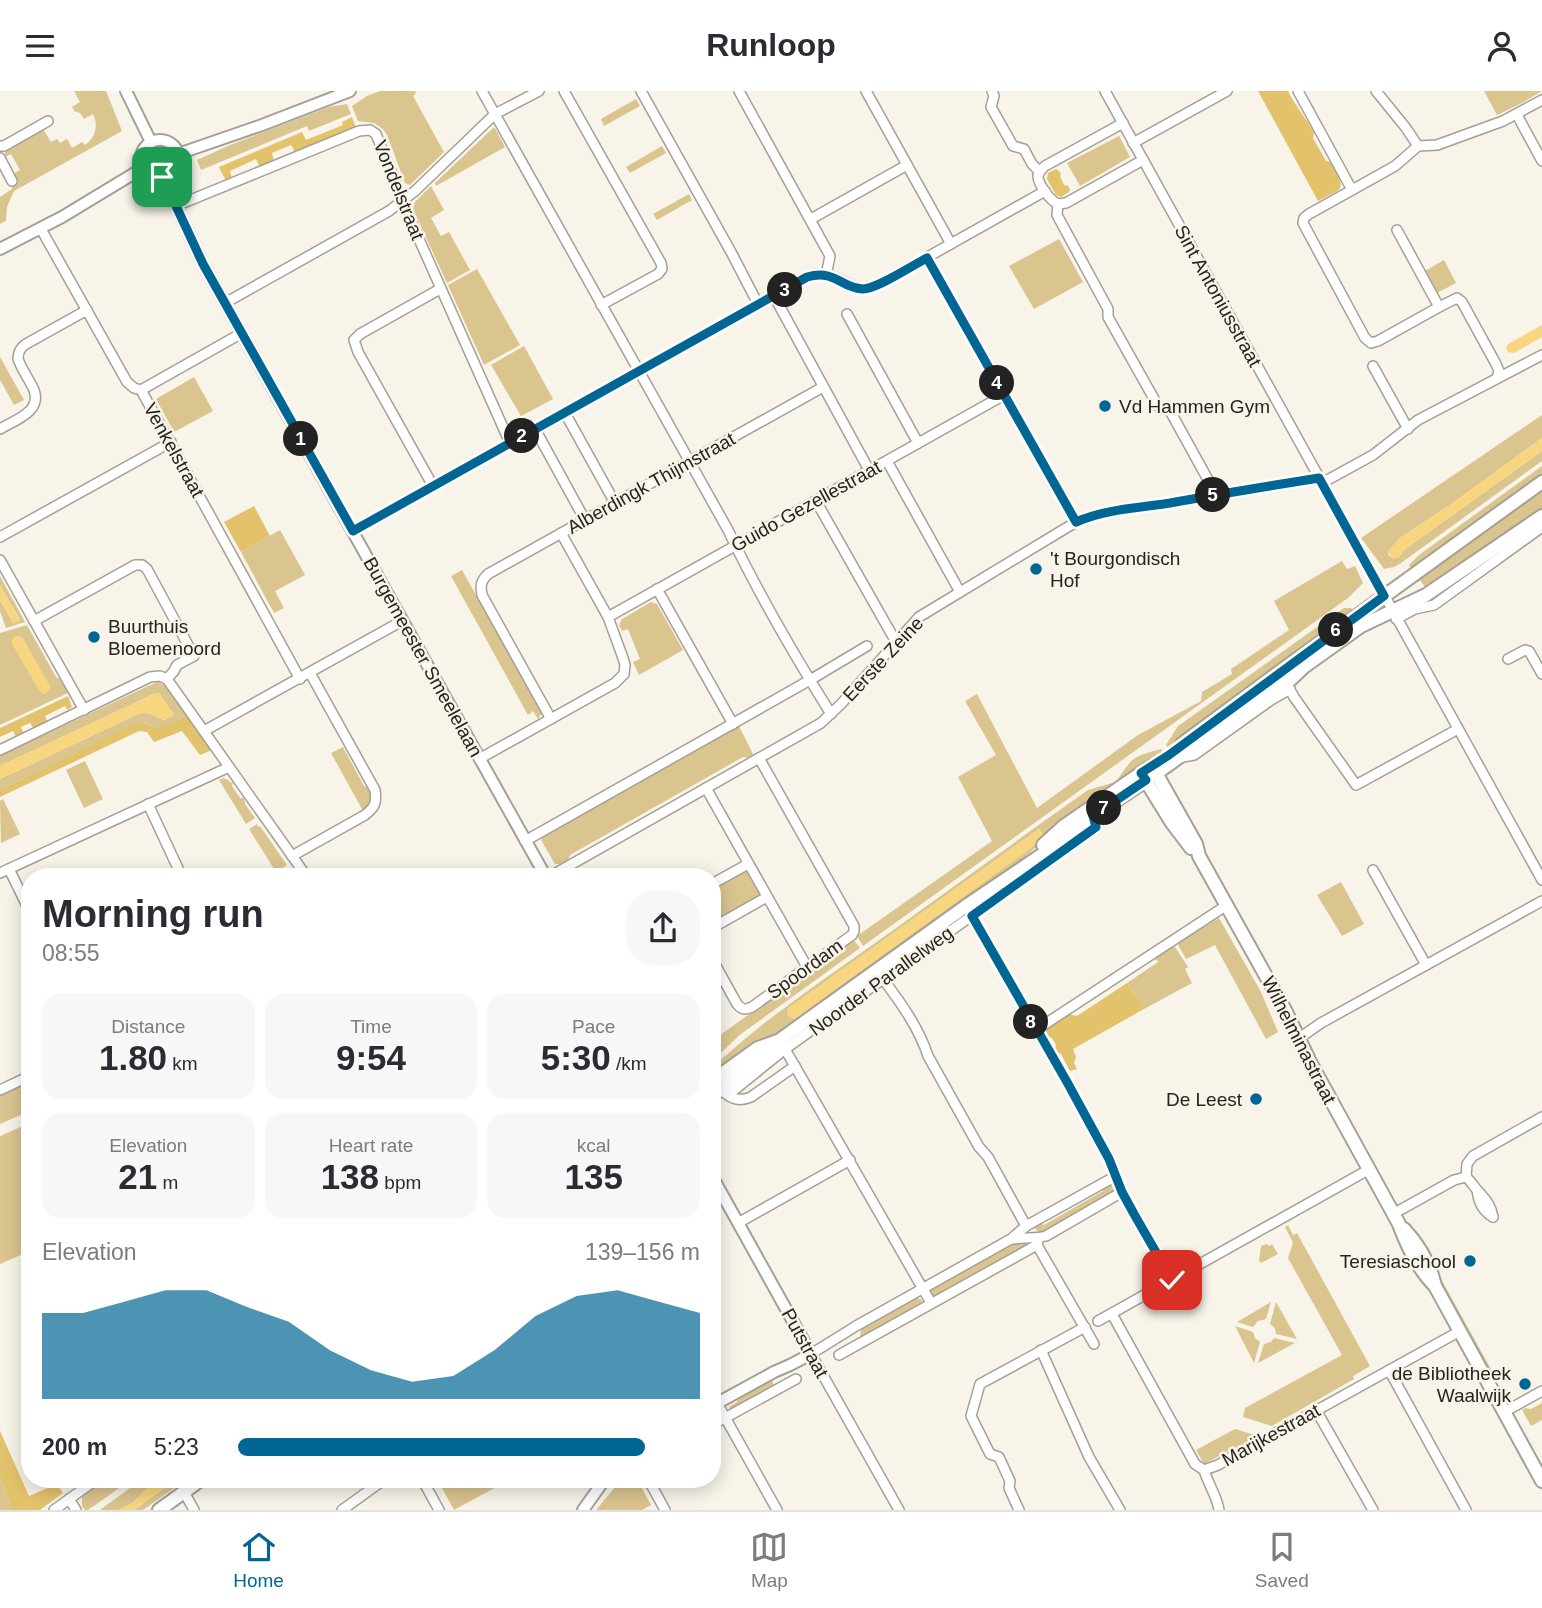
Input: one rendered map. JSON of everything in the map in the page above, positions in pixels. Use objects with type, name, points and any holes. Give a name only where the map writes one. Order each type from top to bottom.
[{"type":"main road","name":"Noorder Parallelweg","points":[[721,1085],[758,1048],[783,1044],[1149,773],[1176,759],[1268,694],[1384,596],[1542,482]]},
{"type":"main road","name":"Noorder Parallelweg","points":[[1018,870],[1064,825],[1149,773],[1361,626],[1394,615],[1542,516]]},
{"type":"main road","name":"Wilhelminastraat","points":[[1149,773],[1172,823],[1199,856],[1227,905],[1368,1170],[1396,1219],[1419,1247],[1432,1272],[1435,1286],[1542,1481]]},
{"type":"main road","points":[[159,1510],[190,1488]]},
{"type":"street","points":[[126,91],[151,142]]},
{"type":"street","points":[[178,154],[350,91]]},
{"type":"street","points":[[482,91],[831,714]]},
{"type":"street","points":[[225,303],[389,211],[415,191],[495,114],[539,91]]},
{"type":"street","points":[[565,91],[661,263],[662,269],[658,274],[601,305]]},
{"type":"street","points":[[641,91],[758,304]]},
{"type":"street","points":[[866,91],[951,244]]},
{"type":"street","points":[[992,91],[995,96],[991,107],[1013,146],[1024,149],[1050,201],[1066,203],[1143,160]]},
{"type":"street","name":"Sint Antoniusstraat","points":[[1105,91],[1542,880]]},
{"type":"street","points":[[1133,143],[1227,91]]},
{"type":"street","points":[[1298,91],[1352,190]]},
{"type":"street","points":[[1376,91],[1418,146]]},
{"type":"street","points":[[742,92],[830,256],[827,275]]},
{"type":"street","points":[[1497,378],[1499,371],[1496,364],[1458,298],[1371,343],[1365,338],[1304,227],[1303,220],[1308,214],[1395,166],[1418,146],[1437,145],[1517,115],[1542,100]]},
{"type":"street","points":[[1517,115],[1542,161]]},
{"type":"street","points":[[0,146],[48,121]]},
{"type":"street","points":[[1039,175],[1045,166],[1123,123]]},
{"type":"street","name":"Vondelstraat","points":[[176,206],[364,130],[376,134],[440,289],[510,443]]},
{"type":"street","points":[[157,140],[168,141],[178,154],[176,169],[166,177],[151,175],[144,168],[141,156],[151,142],[157,140]]},
{"type":"street","points":[[0,158],[12,181]]},
{"type":"street","points":[[811,219],[907,165]]},
{"type":"street","points":[[0,249],[41,229],[144,168]]},
{"type":"street","name":"Burgemeester Smeelelaan","points":[[166,177],[176,206],[203,264],[542,868]]},
{"type":"street","points":[[353,531],[807,277],[827,275],[856,287],[866,289],[876,286],[1045,191]]},
{"type":"street","points":[[1058,204],[1057,215],[1108,309],[1108,317],[1158,406],[1169,409],[1212,487],[1213,495]]},
{"type":"street","name":"Venkelstraat","points":[[41,229],[127,382],[141,390],[171,442],[300,678]]},
{"type":"street","points":[[1397,230],[1439,307]]},
{"type":"street","points":[[927,258],[1076,522]]},
{"type":"street","points":[[433,487],[358,352],[354,340],[360,334],[440,289]]},
{"type":"street","points":[[774,296],[869,470]]},
{"type":"street","points":[[0,429],[27,414],[36,401],[34,391],[18,359],[20,348],[87,310]]},
{"type":"street","points":[[847,314],[918,443]]},
{"type":"street","points":[[141,390],[242,333]]},
{"type":"street","name":"Eerste Zeine","points":[[564,868],[814,727],[831,714],[919,617],[1076,522],[1094,514],[1115,510],[1320,481],[1373,455],[1418,420],[1542,355]]},
{"type":"street","points":[[1373,366],[1408,429]]},
{"type":"street","name":"Alberdingk Thijmstraat","points":[[551,719],[482,595],[481,581],[488,574],[823,387]]},
{"type":"street","name":"Guido Gezellestraat","points":[[608,617],[1004,395]]},
{"type":"street","points":[[565,413],[615,503]]},
{"type":"street","points":[[535,429],[585,520]]},
{"type":"street","points":[[0,537],[171,442]]},
{"type":"street","points":[[887,461],[960,592]]},
{"type":"street","points":[[816,501],[896,642]]},
{"type":"street","points":[[1394,615],[1434,605],[1542,527]]},
{"type":"street","points":[[479,759],[615,683],[624,674],[625,665],[608,617],[561,533]]},
{"type":"street","points":[[0,560],[84,710]]},
{"type":"street","points":[[34,621],[135,565],[142,565],[147,569],[194,656],[177,665],[167,679]]},
{"type":"street","points":[[657,589],[733,724]]},
{"type":"street","points":[[204,731],[402,621]]},
{"type":"street","points":[[525,841],[867,646]]},
{"type":"street","points":[[1508,659],[1525,650],[1529,651],[1542,674]]},
{"type":"street","points":[[292,856],[365,815],[377,801],[375,790],[310,673]]},
{"type":"street","points":[[0,750],[150,677],[160,676],[167,679],[301,868]]},
{"type":"street","points":[[1285,681],[1356,785],[1458,729]]},
{"type":"street","name":"Spoordam","points":[[721,975],[737,1004],[741,1009],[746,1009],[854,931],[759,758]]},
{"type":"street","points":[[21,897],[5,871],[229,767]]},
{"type":"street","points":[[706,788],[807,967]]},
{"type":"street","points":[[148,804],[178,868]]},
{"type":"street","name":"Noorder Parallelweg","points":[[721,1086],[883,979],[1096,827],[1093,816]]},
{"type":"street","points":[[721,879],[748,864]]},
{"type":"street","points":[[1373,870],[1426,965]]},
{"type":"street","points":[[721,923],[767,897]]},
{"type":"street","points":[[1298,1039],[1321,1023],[1542,901]]},
{"type":"street","points":[[1036,1030],[1227,905]]},
{"type":"street","points":[[972,916],[1097,1137],[1122,1192],[1172,1280]]},
{"type":"street","points":[[883,979],[904,1007],[924,1043],[928,1056],[1026,1226]]},
{"type":"street","points":[[783,1044],[931,1303]]},
{"type":"street","points":[[721,1089],[744,1100],[795,1066]]},
{"type":"street","points":[[0,1090],[21,1080]]},
{"type":"street","points":[[1477,1190],[1466,1177],[1467,1164],[1473,1156],[1542,1117]]},
{"type":"street","points":[[738,1223],[850,1160]]},
{"type":"street","points":[[1098,1321],[1368,1170]]},
{"type":"street","points":[[721,1401],[811,1354],[1011,1239],[1026,1226],[1116,1176]]},
{"type":"street","points":[[1396,1219],[1454,1180],[1466,1177]]},
{"type":"street","name":"Putstraat","points":[[721,1192],[899,1510]]},
{"type":"street","points":[[839,1355],[1122,1192]]},
{"type":"street","points":[[1011,1239],[1023,1237],[1037,1241],[1094,1344]]},
{"type":"street","name":"Marijkestraat","points":[[1112,1314],[1195,1464],[1204,1470],[1218,1465],[1460,1331]]},
{"type":"street","points":[[1019,1510],[999,1457],[990,1454],[971,1416],[980,1384],[1085,1327]]},
{"type":"street","points":[[841,1336],[861,1343]]},
{"type":"street","points":[[1041,1350],[1089,1457],[1119,1510]]},
{"type":"street","points":[[1389,1370],[1466,1510]]},
{"type":"street","points":[[774,1372],[782,1387]]},
{"type":"street","points":[[721,1420],[796,1379]]},
{"type":"street","points":[[1504,1412],[1542,1391]]},
{"type":"street","points":[[1316,1411],[1373,1510]]},
{"type":"street","points":[[721,1412],[777,1510]]},
{"type":"street","points":[[1204,1470],[1219,1510]]},
{"type":"street","points":[[54,1510],[84,1488]]},
{"type":"street","points":[[342,1510],[373,1488]]},
{"type":"street","points":[[427,1488],[439,1510]]},
{"type":"street","points":[[583,1510],[599,1488]]},
{"type":"street","points":[[653,1488],[665,1510]]},
{"type":"street","points":[[184,1492],[194,1510]]},
{"type":"street","points":[[69,1499],[76,1510]]},
{"type":"shaded area","points":[[74,91],[106,91],[122,131],[14,191],[7,207],[6,221],[0,224],[0,197],[12,189],[11,183],[16,180],[13,174],[20,170],[11,154],[5,157],[5,152],[43,129],[51,142],[57,139],[60,143],[67,139],[72,148],[82,142],[85,145],[94,135],[96,123],[93,114],[84,119],[72,107],[80,102]]},
{"type":"shaded area","points":[[380,91],[415,91],[413,96],[444,152],[410,185],[405,183],[383,129],[374,123],[358,121],[352,106]]},
{"type":"shaded area","points":[[1258,91],[1288,91],[1314,133],[1313,138],[1326,161],[1331,162],[1341,184],[1338,190],[1318,201]]},
{"type":"shaded area","points":[[1484,91],[1542,91],[1497,115]]},
{"type":"shaded area","points":[[636,99],[640,106],[604,126],[601,119]]},
{"type":"shaded area","points":[[347,104],[351,114],[309,131],[307,126],[201,170],[197,160],[230,145],[329,107]]},
{"type":"shaded area","points":[[352,117],[356,128],[295,152],[291,145],[272,153],[274,161],[260,167],[256,159],[230,171],[232,178],[226,181],[219,167],[302,132],[306,140],[343,125],[342,122]]},
{"type":"shaded area","points":[[493,128],[505,147],[436,186],[435,183]]},
{"type":"shaded area","points":[[1119,136],[1130,157],[1080,186],[1067,163]]},
{"type":"shaded area","points":[[160,145],[169,149],[173,158],[169,167],[160,171],[151,167],[147,158],[151,149]]},
{"type":"shaded area","points":[[662,146],[666,153],[630,173],[626,167]]},
{"type":"shaded area","points":[[1056,169],[1061,173],[1064,185],[1070,190],[1061,197],[1056,195],[1047,179],[1048,173]]},
{"type":"shaded area","points":[[431,186],[444,210],[431,218],[441,236],[449,232],[470,270],[447,283],[413,209],[415,202]]},
{"type":"shaded area","points":[[689,194],[692,200],[657,220],[653,214]]},
{"type":"shaded area","points":[[1059,239],[1083,282],[1034,309],[1009,266]]},
{"type":"shaded area","points":[[1444,260],[1456,283],[1437,293],[1425,271]]},
{"type":"shaded area","points":[[477,269],[520,345],[484,365],[448,285]]},
{"type":"shaded area","points":[[1542,325],[1542,337],[1514,353],[1508,352],[1508,344]]},
{"type":"shaded area","points":[[524,346],[553,399],[521,416],[491,365]]},
{"type":"shaded area","points":[[0,357],[24,400],[14,405],[0,380]]},
{"type":"shaded area","points":[[194,377],[213,411],[174,432],[156,399]]},
{"type":"shaded area","points":[[1542,415],[1542,438],[1400,538],[1388,552],[1389,556],[1398,558],[1405,549],[1542,451],[1542,461],[1401,563],[1384,569],[1361,538]]},
{"type":"shaded area","points":[[1542,438],[1542,451],[1405,549],[1398,558],[1393,559],[1388,552],[1400,538]]},
{"type":"shaded area","points":[[1542,466],[1542,481],[1414,572],[1409,565],[1419,555]]},
{"type":"shaded area","points":[[1542,491],[1542,514],[1427,590],[1420,580],[1432,569]]},
{"type":"shaded area","points":[[254,506],[270,536],[241,552],[224,522]]},
{"type":"shaded area","points":[[280,530],[305,575],[275,591],[284,608],[274,613],[241,552]]},
{"type":"shaded area","points":[[1342,561],[1347,569],[1355,566],[1363,583],[1348,598],[863,946],[857,936],[992,841],[958,777],[996,755],[965,701],[977,694],[1037,808],[1138,735],[1201,701],[1202,692],[1232,674],[1231,669],[1289,630],[1274,601]]},
{"type":"shaded area","points":[[462,570],[542,713],[538,719],[533,711],[528,715],[451,576]]},
{"type":"shaded area","points":[[0,576],[25,622],[6,628],[0,611],[0,600],[13,623],[20,620],[0,585]]},
{"type":"shaded area","points":[[0,585],[20,621],[13,623],[0,600]]},
{"type":"shaded area","points":[[651,602],[657,604],[683,650],[639,675],[633,662],[640,659],[628,629],[622,631],[619,625],[622,619]]},
{"type":"shaded area","points":[[1344,608],[1351,608],[1353,611],[1168,748],[1166,745],[1178,726]]},
{"type":"shaded area","points":[[27,625],[68,693],[0,725],[0,633]],"holes":[[[16,636],[22,637],[50,688],[44,694]]]},
{"type":"shaded area","points":[[15,636],[22,637],[50,686],[49,691],[44,694],[40,692],[11,642]]},
{"type":"shaded area","points":[[158,682],[164,685],[187,716],[156,730],[145,723],[133,725],[0,790],[0,779],[138,714],[148,714],[164,720],[173,716],[156,693],[0,766],[0,756]]},
{"type":"shaded area","points":[[160,693],[174,716],[164,720],[148,714],[138,714],[0,779],[0,766]]},
{"type":"shaded area","points":[[68,696],[72,707],[67,710],[65,706],[45,716],[48,723],[34,729],[30,723],[21,727],[24,734],[16,737],[13,731],[0,737],[0,728]]},
{"type":"shaded area","points":[[187,716],[212,750],[200,755],[182,731],[154,742],[147,732],[139,731],[0,797],[0,790],[132,725],[145,723],[156,729]]},
{"type":"shaded area","points":[[739,726],[754,756],[743,757],[570,855],[568,860],[555,864],[541,840],[543,836]]},
{"type":"shaded area","points":[[343,747],[364,786],[370,791],[370,802],[363,811],[331,753]]},
{"type":"shaded area","points":[[1161,749],[1163,752],[1120,783],[1118,779],[1131,761]]},
{"type":"shaded area","points":[[85,761],[103,799],[84,808],[66,770]]},
{"type":"shaded area","points":[[223,778],[233,782],[232,786],[240,798],[244,798],[255,818],[246,824],[219,780]]},
{"type":"shaded area","points":[[1112,783],[1115,787],[1063,824],[1013,867],[782,1033],[721,1070],[721,1060],[774,1015],[1088,790]],"holes":[[[1039,829],[1041,839],[794,1019],[787,1011]]]},
{"type":"shaded area","points":[[3,799],[20,834],[1,843],[0,801]]},
{"type":"shaded area","points":[[257,824],[260,826],[287,865],[273,868],[249,829]]},
{"type":"shaded area","points":[[1039,829],[1043,833],[1042,839],[1026,852],[798,1016],[792,1018],[787,1015],[788,1008]]},
{"type":"shaded area","points":[[746,871],[756,883],[758,898],[721,919],[721,883]]},
{"type":"shaded area","points":[[1341,882],[1364,924],[1342,936],[1317,895]]},
{"type":"shaded area","points":[[1219,918],[1261,992],[1278,1032],[1266,1039],[1215,945],[1186,959],[1177,943]]},
{"type":"shaded area","points":[[853,939],[860,948],[741,1034],[721,1053],[721,1034]]},
{"type":"shaded area","points":[[1173,944],[1188,967],[1185,969],[1192,983],[1144,1009],[1127,983],[1158,962],[1152,958]]},
{"type":"shaded area","points":[[1127,983],[1144,1009],[1073,1049],[1077,1069],[1070,1071],[1061,1054],[1056,1052],[1052,1038],[1045,1036],[1047,1027],[1068,1014],[1077,1016]]},
{"type":"shaded area","points":[[21,1084],[21,1115],[0,1124],[0,1094]]},
{"type":"shaded area","points":[[21,1127],[21,1255],[0,1264],[0,1136]]},
{"type":"shaded area","points":[[1109,1184],[1114,1187],[1114,1192],[1043,1233],[1035,1229],[1039,1223],[1044,1225],[1103,1191],[1104,1186]]},
{"type":"shaded area","points":[[1288,1225],[1293,1235],[1297,1233],[1370,1366],[1353,1376],[1354,1379],[1272,1426],[1243,1417],[1245,1408],[1342,1355],[1288,1258],[1293,1243],[1285,1227]]},
{"type":"shaded area","points":[[1028,1241],[1027,1246],[931,1298],[931,1290],[1016,1242]]},
{"type":"shaded area","points":[[1272,1244],[1278,1254],[1261,1263],[1261,1246]]},
{"type":"shaded area","points":[[1441,1279],[1496,1378],[1494,1379]]},
{"type":"shaded area","points":[[917,1298],[922,1300],[921,1306],[860,1337],[861,1329]]},
{"type":"shaded area","points":[[1271,1302],[1266,1319],[1258,1321],[1253,1327],[1237,1322]]},
{"type":"shaded area","points":[[1276,1302],[1297,1339],[1276,1334],[1275,1328],[1270,1324]]},
{"type":"shaded area","points":[[1235,1326],[1253,1332],[1260,1342],[1254,1363]]},
{"type":"shaded area","points":[[1274,1338],[1295,1343],[1258,1363],[1264,1344]]},
{"type":"shaded area","points":[[769,1381],[775,1386],[732,1411],[729,1407],[737,1400]]},
{"type":"shaded area","points":[[1542,1403],[1542,1420],[1531,1426],[1522,1410]]},
{"type":"shaded area","points":[[1235,1429],[1258,1436],[1204,1464],[1196,1450]]},
{"type":"shaded area","points":[[0,1431],[21,1478],[21,1488],[25,1488],[29,1496],[48,1488],[60,1488],[63,1493],[40,1510],[12,1510],[0,1476]]},
{"type":"shaded area","points":[[0,1476],[12,1510],[0,1510]]},
{"type":"shaded area","points":[[90,1488],[119,1488],[88,1510],[82,1506],[82,1494]]},
{"type":"shaded area","points":[[130,1488],[148,1488],[127,1506],[118,1510],[100,1510]]},
{"type":"shaded area","points":[[165,1488],[174,1488],[143,1510],[134,1510]]},
{"type":"shaded area","points":[[165,1488],[134,1510],[118,1510],[134,1502],[146,1489]]},
{"type":"shaded area","points":[[442,1488],[494,1488],[454,1510]]},
{"type":"shaded area","points":[[614,1488],[642,1488],[651,1505],[642,1510],[596,1510]]},
{"type":"place","name":"Vd Hammen Gym","points":[[1105,406]]},
{"type":"place","name":"'t Bourgondisch Hof","points":[[1036,569]]},
{"type":"place","name":"Buurthuis Bloemenoord","points":[[94,637]]},
{"type":"place","name":"De Leest","points":[[1256,1099]]},
{"type":"place","name":"Teresiaschool","points":[[1470,1261]]},
{"type":"place","name":"de Bibliotheek Waalwijk","points":[[1525,1384]]},
{"type":"route","points":[[162,177],[166,177],[176,206],[203,264],[353,531],[807,277],[827,275],[866,289],[927,258],[1076,522],[1094,514],[1115,510],[1319,478],[1384,596],[1141,773],[1146,780],[1093,816],[1096,827],[972,916],[1067,1082],[1109,1159],[1122,1192],[1172,1280]]}]
